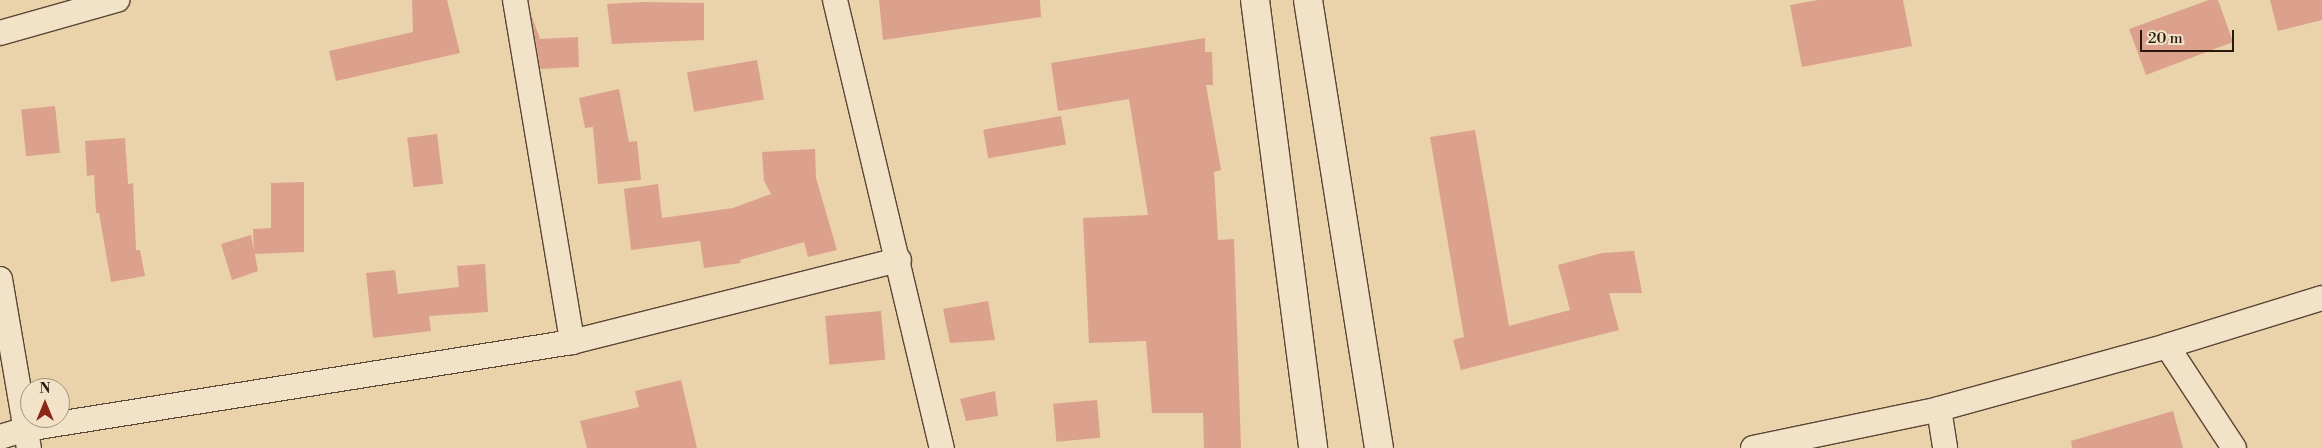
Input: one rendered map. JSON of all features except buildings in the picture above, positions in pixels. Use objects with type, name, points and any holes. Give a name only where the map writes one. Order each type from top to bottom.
[{"type":"main road","points":[[1255,0],[1313,448]]},
{"type":"main road","points":[[1308,0],[1378,448]]},
{"type":"street","points":[[0,33],[117,0]]},
{"type":"street","points":[[514,0],[572,342]]},
{"type":"street","points":[[835,0],[899,260],[942,448]]},
{"type":"street","points":[[0,437],[28,438],[572,342],[899,260]]},
{"type":"street","points":[[0,278],[28,438]]},
{"type":"street","points":[[1753,448],[1939,409],[2167,346],[2322,298]]},
{"type":"street","points":[[2167,346],[2234,448]]},
{"type":"street","points":[[1939,409],[1945,448]]}]
